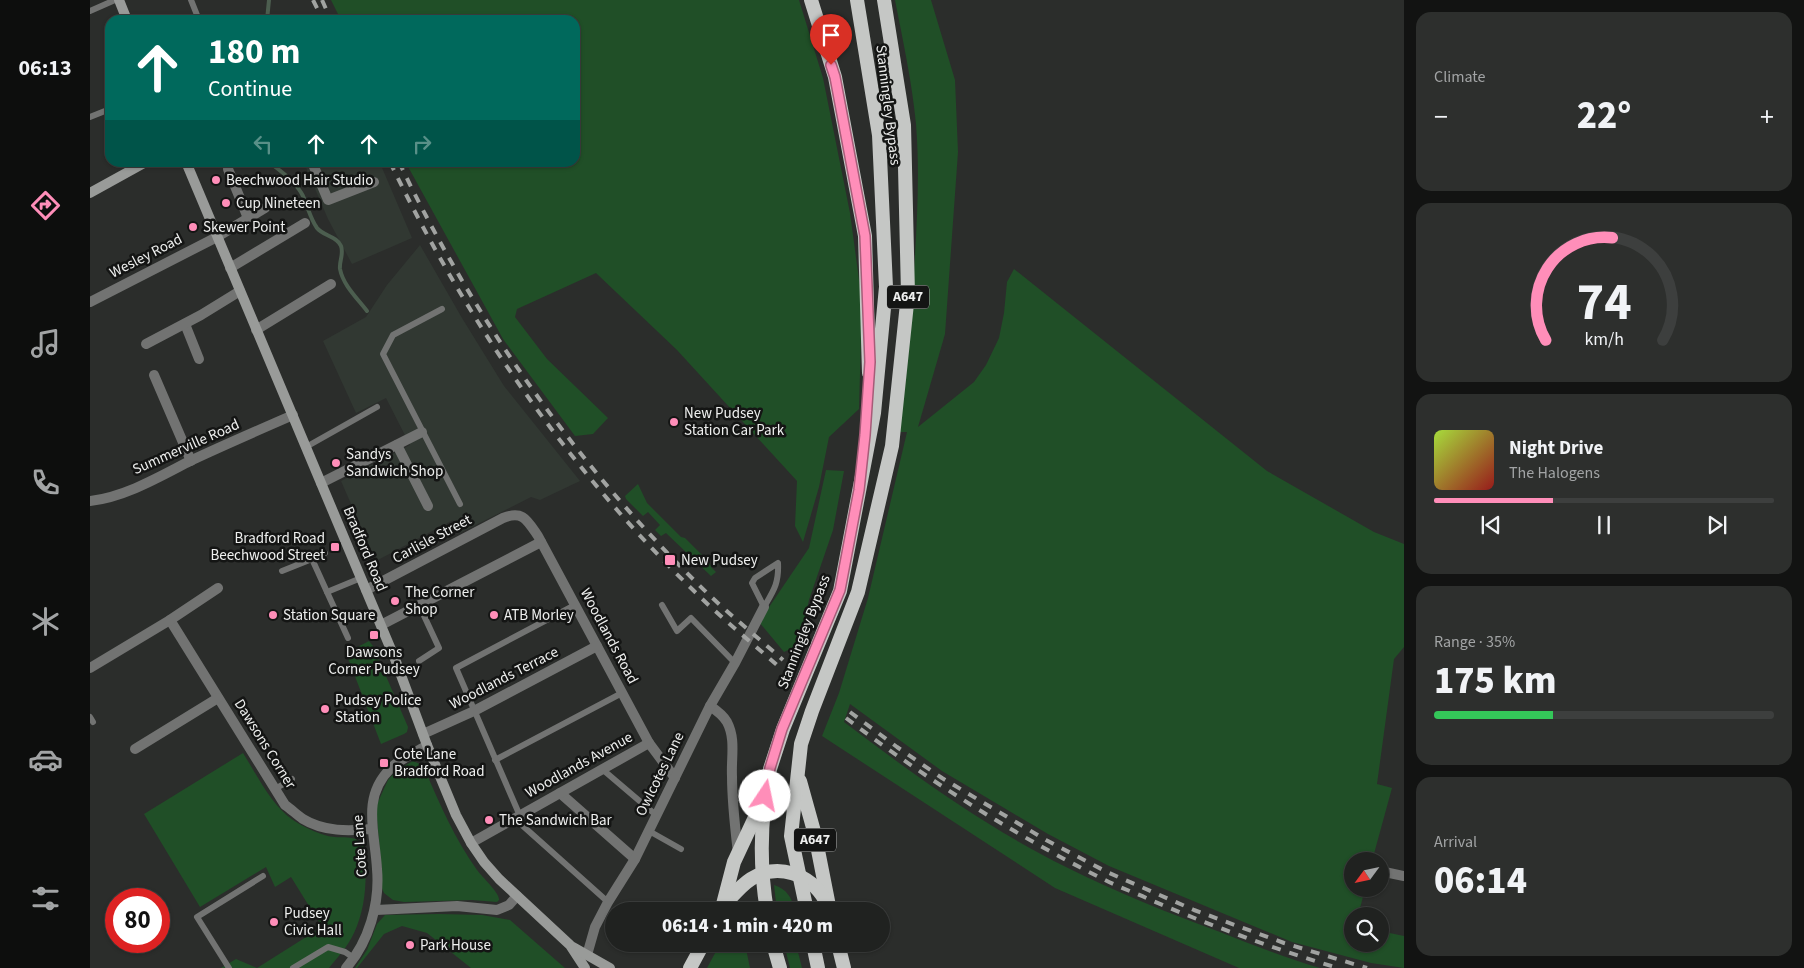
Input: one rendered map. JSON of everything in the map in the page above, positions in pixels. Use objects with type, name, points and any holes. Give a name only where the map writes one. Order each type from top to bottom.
[{"type":"highway","points":[[811,0],[835,77],[865,236],[870,362],[859,490]]},
{"type":"highway","name":"Stanningley Bypass","points":[[723,902],[738,853],[765,796],[770,768],[782,729],[840,590],[874,413],[886,287],[879,135],[857,0]]},
{"type":"highway","name":"Stanningley Bypass","points":[[805,902],[791,836],[802,744],[812,710],[858,592],[892,446],[908,294],[904,125],[884,0]]},
{"type":"highway","name":"A647","points":[[798,772],[828,902]]},
{"type":"highway","name":"A647","points":[[765,796],[760,839],[762,874],[767,902]]},
{"type":"highway","points":[[728,902],[742,886],[762,874],[782,871],[800,876],[809,881],[819,890],[826,902]]},
{"type":"highway","points":[[690,968],[699,952]]},
{"type":"highway","points":[[775,952],[780,968]]},
{"type":"highway","points":[[815,952],[818,968]]},
{"type":"highway","points":[[840,952],[844,968]]},
{"type":"main road","points":[[119,0],[125,15]]},
{"type":"main road","points":[[90,193],[137,167]]},
{"type":"main road","name":"Bradford Road","points":[[188,167],[366,590],[456,815],[471,843],[499,879],[570,945],[610,968]]},
{"type":"main road","name":"Bradford Road","points":[[570,945],[585,968]]},
{"type":"street","points":[[314,167],[328,200],[374,182]]},
{"type":"street","points":[[228,169],[248,218]]},
{"type":"street","name":"Wesley Road","points":[[90,302],[217,237],[265,208]]},
{"type":"street","points":[[230,268],[305,223]]},
{"type":"street","points":[[256,330],[332,284]]},
{"type":"street","points":[[146,344],[185,324],[240,291]]},
{"type":"street","points":[[185,324],[199,359]]},
{"type":"street","points":[[154,375],[191,461]]},
{"type":"street","name":"Summerville Road","points":[[90,501],[106,499],[167,474],[191,461],[293,415]]},
{"type":"street","points":[[321,483],[422,432]]},
{"type":"street","points":[[397,444],[428,506]]},
{"type":"street","name":"Woodlands Road","points":[[513,514],[526,518],[541,542],[649,743],[675,778]]},
{"type":"street","name":"Carlisle Street","points":[[366,590],[513,514]]},
{"type":"street","points":[[380,625],[541,542]]},
{"type":"street","points":[[90,668],[170,620],[218,588]]},
{"type":"street","name":"Owlcotes Lane","points":[[608,902],[635,859],[710,706],[738,658],[764,607]]},
{"type":"street","name":"Dawsons Corner","points":[[170,620],[285,804],[303,819],[323,828],[346,831],[372,829]]},
{"type":"street","name":"Woodlands Terrace","points":[[423,734],[474,711],[597,646]]},
{"type":"street","points":[[135,749],[218,698]]},
{"type":"street","points":[[710,706],[727,722],[731,732],[733,745],[731,773],[733,812],[738,853]]},
{"type":"street","name":"Woodlands Avenue","points":[[471,843],[649,743]]},
{"type":"street","name":"Cote Lane","points":[[346,968],[354,958],[376,910],[378,870],[372,829],[372,798],[380,782],[392,767],[427,745]]},
{"type":"street","points":[[560,793],[635,859]]},
{"type":"street","points":[[1389,873],[1404,876]]},
{"type":"street","points":[[376,910],[457,906],[497,910],[509,905],[517,896]]},
{"type":"street","name":"Owlcotes Lane","points":[[587,955],[595,927],[605,908]]},
{"type":"lane","points":[[90,11],[115,0]]},
{"type":"lane","points":[[191,0],[197,15]]},
{"type":"lane","points":[[90,117],[105,111]]},
{"type":"lane","points":[[442,309],[393,335],[383,354],[460,504]]},
{"type":"lane","points":[[306,447],[377,407]]},
{"type":"lane","points":[[282,571],[325,553]]},
{"type":"lane","points":[[312,558],[348,638]]},
{"type":"lane","points":[[778,563],[779,575],[776,588],[764,607],[752,583],[755,578],[778,563]]},
{"type":"lane","points":[[327,592],[361,578]]},
{"type":"lane","points":[[419,605],[439,648],[419,661]]},
{"type":"lane","points":[[576,605],[456,668],[517,817],[608,902]]},
{"type":"lane","points":[[662,605],[677,631],[691,618],[738,658]]},
{"type":"lane","points":[[495,760],[622,693]]},
{"type":"lane","points":[[602,769],[656,815]]},
{"type":"lane","points":[[275,789],[292,779]]},
{"type":"lane","points":[[648,831],[681,850]]},
{"type":"lane","points":[[229,968],[197,917],[263,876]]},
{"type":"lane","points":[[293,968],[328,947],[345,952],[354,958]]},
{"type":"shaded area","points":[[306,167],[382,167],[412,238],[352,264],[328,219]]},
{"type":"shaded area","points":[[420,245],[504,386],[580,481],[540,500],[531,497],[460,533],[453,520],[376,561],[341,481],[410,445],[386,398],[356,413],[323,341],[366,317],[387,285]]},
{"type":"green space","points":[[331,0],[799,0],[823,78],[850,213],[862,302],[859,409],[829,437],[819,487],[803,542],[795,526],[797,481],[677,350],[596,273],[517,309],[515,317],[547,359],[608,418],[593,434],[575,436],[503,339],[408,167],[580,167],[580,15],[338,15]]},
{"type":"green space","points":[[895,0],[931,0],[955,80],[958,152],[945,334],[918,427],[974,382],[986,365],[999,338],[1007,282],[1014,269],[1267,471],[1374,532],[1404,544],[1404,647],[1394,659],[1377,784],[1392,788],[1374,852],[1344,852],[1344,898],[1363,898],[1360,907],[1344,907],[1344,952],[1389,952],[1389,933],[1404,936],[1404,968],[1371,963],[1292,942],[1109,866],[1048,834],[942,771],[850,704],[844,722],[952,800],[1037,852],[1142,902],[1320,968],[1239,968],[1055,888],[822,736],[839,693],[868,598],[907,432],[899,432],[912,312],[918,161],[916,124]]},
{"type":"green space","points":[[826,470],[844,471],[833,530],[809,600],[799,645],[784,652],[759,622],[809,548]]},
{"type":"green space","points":[[638,484],[647,503],[709,562],[716,572],[711,576],[666,533],[661,536],[655,530],[660,525],[648,512],[643,516],[626,499],[625,496]]},
{"type":"green space","points":[[369,641],[373,646],[408,727],[407,732],[404,734],[381,744],[346,653]]},
{"type":"green space","points":[[243,753],[271,798],[285,814],[319,833],[333,837],[357,839],[364,845],[366,879],[361,912],[352,938],[329,968],[257,968],[322,927],[291,877],[275,887],[266,867],[200,907],[144,814]]},
{"type":"green space","points":[[413,761],[422,765],[425,770],[442,809],[469,858],[497,893],[499,900],[497,902],[472,900],[404,902],[393,900],[384,893],[381,886],[382,873],[377,804],[388,780],[397,770]]},
{"type":"green space","points":[[774,885],[782,889],[792,902],[776,902]]},
{"type":"green space","points":[[385,915],[482,915],[510,920],[565,968],[471,968],[427,933],[402,926],[384,934],[357,968],[355,968],[367,950],[377,924]]},
{"type":"green space","points":[[716,952],[747,952],[750,968],[707,968]]},
{"type":"green space","points":[[786,952],[798,952],[802,968],[790,968]]},
{"type":"green space","points":[[236,959],[257,968],[221,968]]},
{"type":"waterway","points":[[268,15],[269,0]]},
{"type":"waterway","points":[[275,167],[297,187],[317,228],[333,238],[341,246],[340,269],[342,275],[351,291],[367,311]]},
{"type":"railway","points":[[313,0],[320,15]]},
{"type":"railway","points":[[322,0],[329,15]]},
{"type":"railway","points":[[393,167],[420,221],[486,335],[562,443],[603,494],[647,543],[703,600],[778,666]]},
{"type":"railway","points":[[402,167],[428,220],[494,333],[569,439],[653,538],[708,594],[783,660]]},
{"type":"railway","points":[[850,712],[942,778],[1046,840],[1107,872],[1194,910],[1284,943],[1367,968]]},
{"type":"railway","points":[[846,718],[938,784],[1002,824],[1067,861],[1114,884],[1222,929],[1338,968]]},
{"type":"place","name":"Beechwood Hair Studio","points":[[216,180]]},
{"type":"place","name":"Cup Nineteen","points":[[226,203]]},
{"type":"place","name":"Skewer Point","points":[[193,227]]},
{"type":"place","name":"New Pudsey Station Car Park","points":[[674,422]]},
{"type":"place","name":"Sandys Sandwich Shop","points":[[336,463]]},
{"type":"place","name":"Bradford Road Beechwood Street","points":[[335,547]]},
{"type":"place","name":"New Pudsey","points":[[670,560]]},
{"type":"place","name":"The Corner Shop","points":[[395,601]]},
{"type":"place","name":"Station Square","points":[[273,615]]},
{"type":"place","name":"ATB Morley","points":[[494,615]]},
{"type":"place","name":"Dawsons Corner Pudsey","points":[[374,635]]},
{"type":"place","name":"Pudsey Police Station","points":[[325,709]]},
{"type":"place","name":"Cote Lane Bradford Road","points":[[384,763]]},
{"type":"place","name":"The Sandwich Bar","points":[[489,820]]},
{"type":"place","name":"Pudsey Civic Hall","points":[[274,922]]},
{"type":"place","name":"Park House","points":[[410,945]]},
{"type":"route","points":[[765,796],[770,768],[782,729],[840,590],[859,490],[865,435],[870,362],[865,236],[835,77],[831,65]]}]
